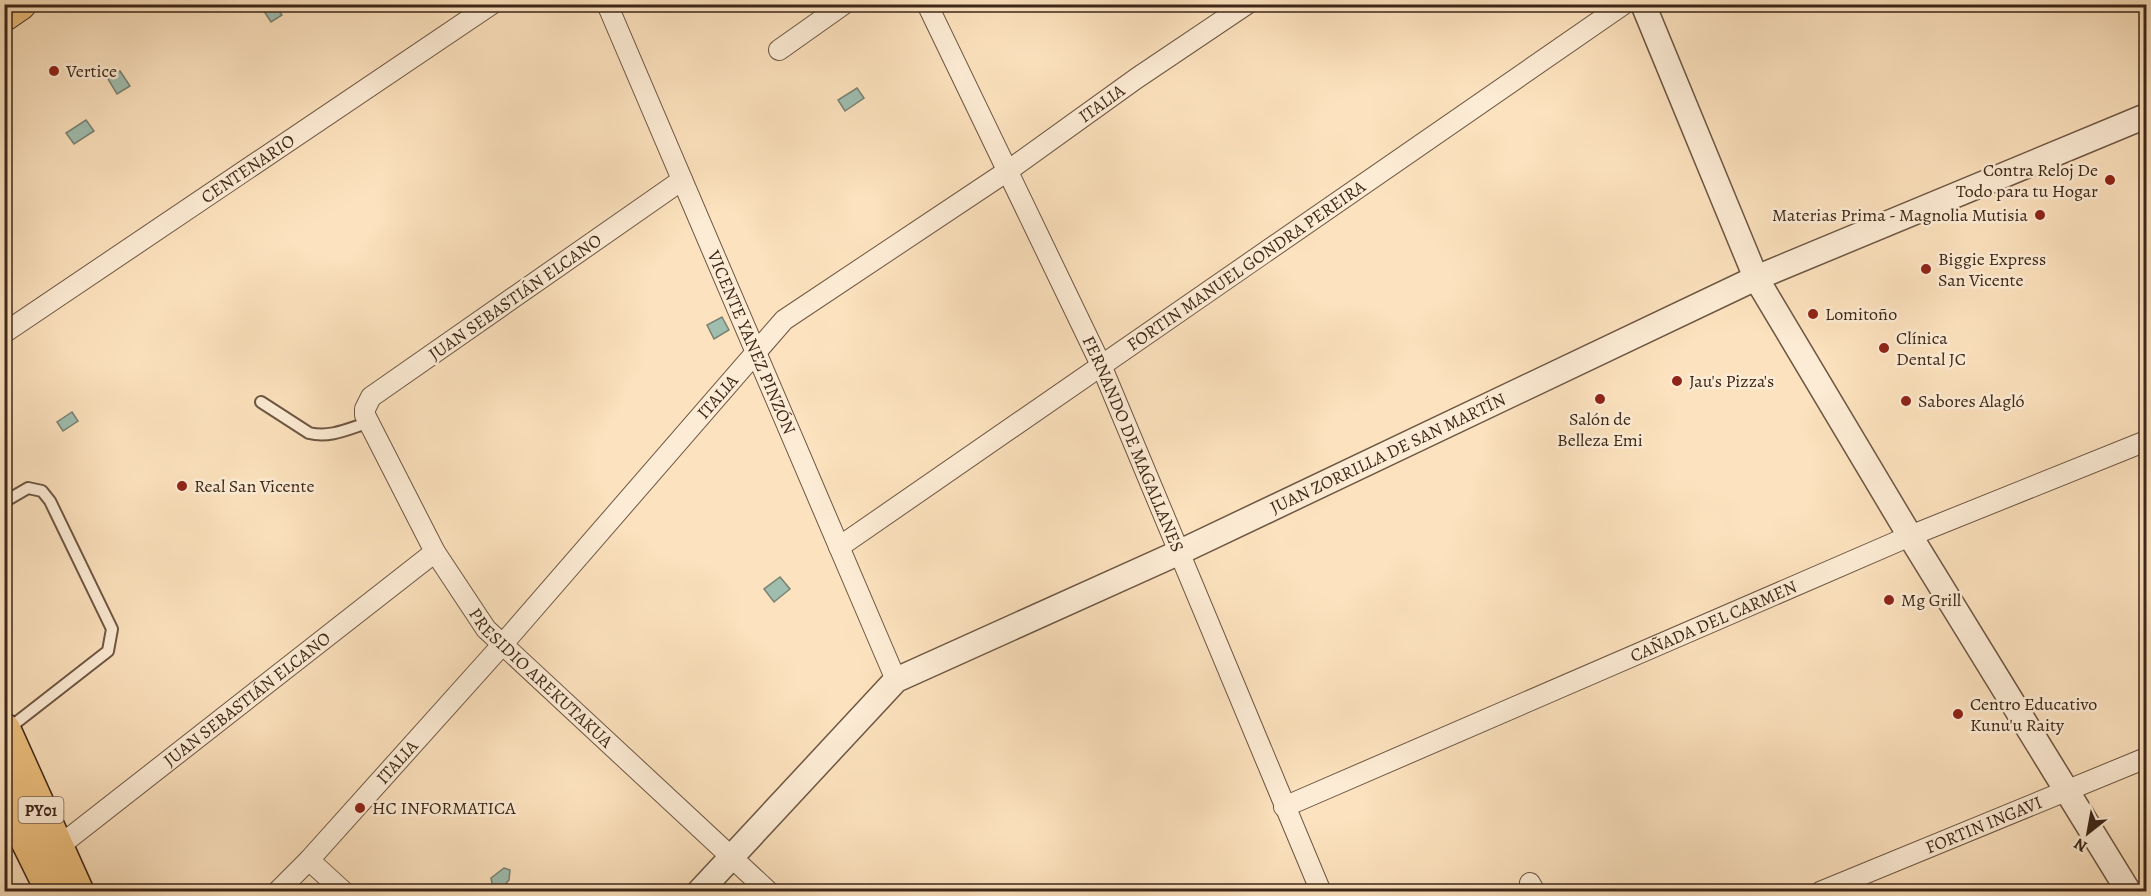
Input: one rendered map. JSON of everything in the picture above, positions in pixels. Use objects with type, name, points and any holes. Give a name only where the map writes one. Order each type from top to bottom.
[{"type":"highway","name":"PY01","points":[[5,730],[77,891]]},
{"type":"highway","name":"PY01","points":[[4,793],[14,828],[53,891]]},
{"type":"main road","points":[[4,15],[20,4]]},
{"type":"street","name":"CENTENARIO","points":[[4,333],[492,4]]},
{"type":"street","name":"VICENTE YANEZ PINZÓN","points":[[607,4],[896,680]]},
{"type":"street","points":[[779,50],[844,4]]},
{"type":"street","name":"FERNANDO DE MAGALLANES","points":[[927,4],[1101,365],[1321,891]]},
{"type":"street","name":"ITALIA","points":[[277,891],[309,860],[502,645],[784,320],[1009,170],[1137,78],[1247,4]]},
{"type":"street","name":"FORTIN MANUEL GONDRA PEREIRA","points":[[839,546],[1624,4]]},
{"type":"street","points":[[1643,4],[1756,278],[1910,536],[2129,891]]},
{"type":"street","name":"JUAN ZORRILLA DE SAN MARTÍN","points":[[699,891],[896,680],[1180,552],[1756,278],[2146,116]]},
{"type":"street","name":"JUAN SEBASTIÁN ELCANO","points":[[368,423],[365,409],[371,397],[682,180]]},
{"type":"street","name":"PRESIDIO AREKUTAKUA","points":[[368,423],[435,552],[486,629],[769,891]]},
{"type":"street","name":"CAÑADA DEL CARMEN","points":[[1284,807],[1910,536],[2146,441]]},
{"type":"street","name":"JUAN SEBASTIÁN ELCANO","points":[[58,847],[435,552]]},
{"type":"street","name":"FORTIN INGAVI","points":[[1820,891],[2146,758]]},
{"type":"street","points":[[309,860],[344,891]]},
{"type":"lane","points":[[261,402],[309,433],[318,435],[329,435],[368,423]]},
{"type":"lane","points":[[4,502],[28,488],[42,491],[50,501],[112,629],[108,651],[5,730]]},
{"type":"shaded area","points":[[260,5],[275,5],[282,15],[271,22]]},
{"type":"shaded area","points":[[120,71],[130,86],[117,94],[108,79]]},
{"type":"shaded area","points":[[857,88],[864,98],[845,111],[838,100]]},
{"type":"shaded area","points":[[86,120],[94,131],[74,144],[66,133]]},
{"type":"shaded area","points":[[722,317],[729,330],[714,339],[707,325]]},
{"type":"shaded area","points":[[72,412],[78,421],[63,431],[57,422]]},
{"type":"shaded area","points":[[780,577],[790,589],[774,602],[764,589]]},
{"type":"shaded area","points":[[504,868],[510,870],[509,880],[502,888],[493,889],[491,878]]},
{"type":"place","name":"Vertice","points":[[54,71]]},
{"type":"place","name":"Contra Reloj De Todo para tu Hogar","points":[[2110,180]]},
{"type":"place","name":"Materias Prima - Magnolia Mutisia","points":[[2040,215]]},
{"type":"place","name":"Biggie Express San Vicente","points":[[1926,269]]},
{"type":"place","name":"Lomitoño","points":[[1813,314]]},
{"type":"place","name":"Clínica Dental JC","points":[[1884,348]]},
{"type":"place","name":"Jau's Pizza's","points":[[1677,381]]},
{"type":"place","name":"Salón de Belleza Emi","points":[[1600,399]]},
{"type":"place","name":"Sabores Alagló","points":[[1906,401]]},
{"type":"place","name":"Real San Vicente","points":[[182,486]]},
{"type":"place","name":"Mg Grill","points":[[1889,600]]},
{"type":"place","name":"Centro Educativo Kunu'u Raity","points":[[1958,714]]},
{"type":"place","name":"HC INFORMATICA","points":[[360,808]]}]
